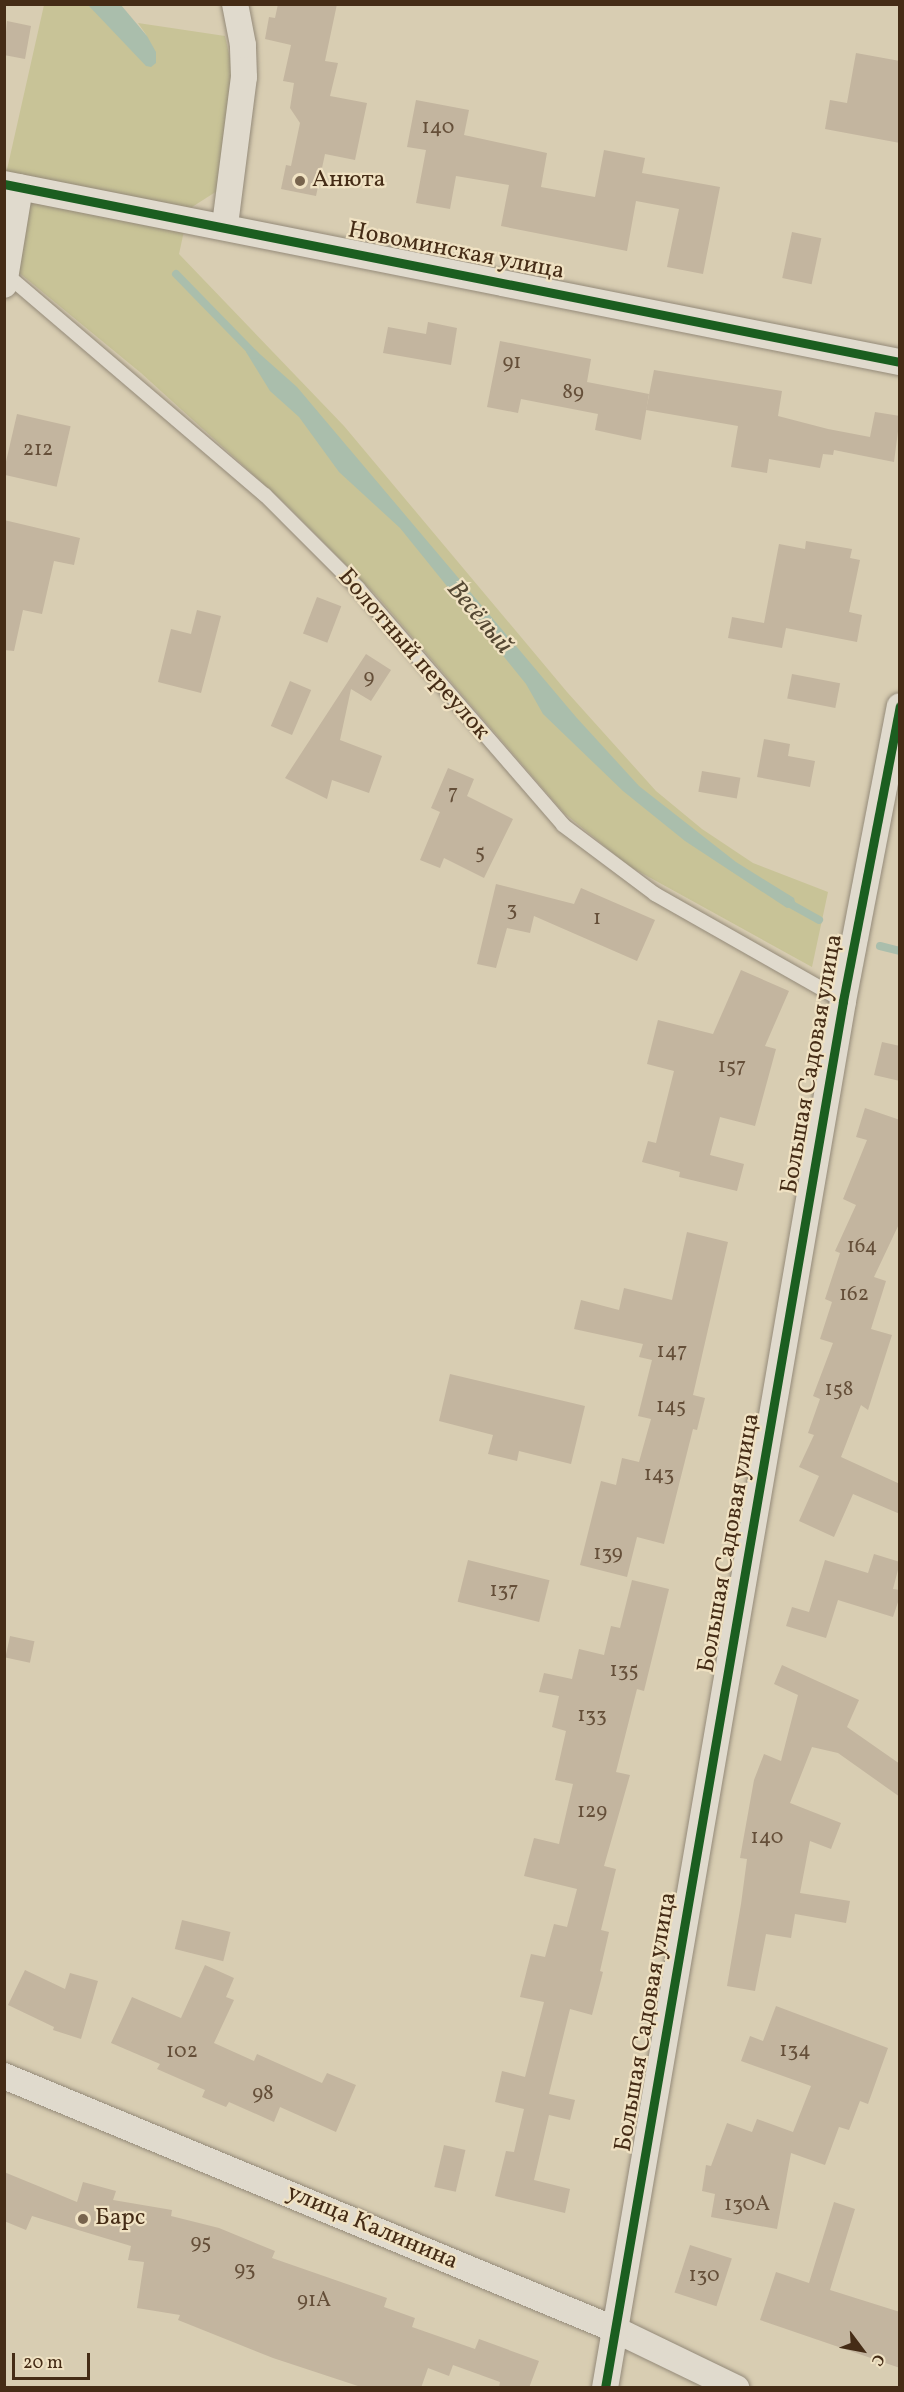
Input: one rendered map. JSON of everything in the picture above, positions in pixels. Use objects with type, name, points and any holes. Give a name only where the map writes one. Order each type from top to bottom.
[{"type":"street","points":[[225,225],[243,77],[243,45],[236,4]]},
{"type":"street","points":[[5,279],[12,185]]},
{"type":"street","name":"Новоминская улица","points":[[12,185],[225,225],[900,362]]},
{"type":"street","name":"Большая Садовая улица","points":[[605,2388],[843,1001],[900,706]]},
{"type":"street","name":"улица Калинина","points":[[4,2076],[614,2329],[736,2388]]},
{"type":"lane","name":"Болотный переулок","points":[[5,279],[195,431],[274,503],[358,588],[563,825],[655,894],[843,1001]]},
{"type":"shaded area","points":[[44,5],[88,5],[147,36],[138,23],[225,36],[234,76],[217,191],[189,209],[6,174]]},
{"type":"shaded area","points":[[29,202],[184,231],[179,254],[344,426],[567,692],[656,791],[702,829],[753,863],[828,892],[812,967],[629,866],[564,813],[377,596],[287,505],[141,373],[17,271]]},
{"type":"water","points":[[88,5],[121,5],[147,36],[156,52],[156,63],[151,67],[146,66]]},
{"type":"water","points":[[251,346],[297,387],[576,717],[639,786],[736,862],[794,898],[796,906],[787,908],[685,841],[623,791],[543,714],[526,684],[400,528],[339,472],[299,417],[270,391],[246,352]]},
{"type":"building","points":[[278,4],[337,4],[325,61],[338,63],[330,96],[367,103],[355,160],[325,154],[316,196],[281,189],[286,165],[291,166],[300,123],[290,108],[294,83],[283,81],[291,45],[265,39],[269,17],[275,18]]},
{"type":"building","points":[[7,21],[31,26],[25,59],[4,55]]},
{"type":"building","points":[[856,53],[900,61],[900,143],[825,129],[830,100],[847,103]]},
{"type":"building","points":[[416,100],[469,110],[464,135],[547,153],[541,187],[595,197],[604,150],[645,158],[642,173],[720,187],[703,274],[667,267],[679,209],[636,201],[627,251],[501,226],[509,185],[456,176],[450,209],[416,203],[426,150],[407,147]]},
{"type":"building","points":[[792,232],[821,238],[812,284],[782,278]]},
{"type":"building","points":[[428,322],[457,328],[451,365],[383,353],[388,327],[426,334]]},
{"type":"building","points":[[500,341],[591,359],[587,382],[649,394],[641,440],[595,430],[598,414],[521,399],[518,413],[487,407]]},
{"type":"building","points":[[654,370],[782,391],[778,416],[870,437],[875,412],[900,416],[894,462],[834,450],[833,455],[823,454],[820,468],[769,459],[767,473],[731,467],[738,426],[646,410]]},
{"type":"building","points":[[17,414],[71,426],[57,487],[4,475]]},
{"type":"building","points":[[4,520],[80,538],[74,565],[54,561],[42,614],[23,610],[14,651],[4,650]]},
{"type":"building","points":[[806,541],[852,549],[850,558],[860,560],[849,612],[862,615],[857,642],[786,628],[782,648],[728,638],[732,617],[764,623],[779,544],[805,549]]},
{"type":"building","points":[[317,597],[341,606],[327,643],[303,633]]},
{"type":"building","points":[[197,610],[221,616],[201,693],[158,682],[171,629],[191,634]]},
{"type":"building","points":[[366,654],[391,670],[371,701],[351,689],[340,740],[382,756],[369,793],[332,780],[327,799],[285,778]]},
{"type":"building","points":[[792,674],[840,683],[835,708],[787,699]]},
{"type":"building","points":[[290,681],[311,690],[292,735],[271,726]]},
{"type":"building","points":[[764,739],[790,744],[788,756],[815,761],[810,787],[757,777]]},
{"type":"building","points":[[448,768],[474,779],[467,796],[513,819],[484,878],[444,858],[440,868],[420,860],[440,812],[431,808]]},
{"type":"building","points":[[702,771],[740,778],[737,798],[698,792]]},
{"type":"building","points":[[496,884],[574,904],[581,888],[655,920],[637,961],[534,916],[530,933],[507,928],[496,968],[477,964]]},
{"type":"building","points":[[741,970],[789,991],[765,1046],[776,1049],[755,1126],[720,1117],[710,1155],[744,1164],[737,1191],[679,1177],[680,1172],[642,1162],[648,1141],[656,1143],[674,1071],[647,1064],[658,1020],[713,1034]]},
{"type":"building","points":[[882,1042],[900,1046],[900,1081],[874,1075]]},
{"type":"building","points":[[865,1108],[900,1120],[900,1222],[874,1277],[886,1281],[871,1329],[892,1335],[868,1410],[861,1405],[841,1457],[900,1484],[900,1514],[853,1494],[834,1537],[799,1521],[819,1476],[799,1467],[814,1435],[808,1433],[820,1399],[813,1396],[833,1343],[820,1339],[832,1302],[825,1299],[840,1253],[835,1251],[856,1205],[843,1199],[867,1140],[856,1137]]},
{"type":"building","points":[[687,1232],[728,1242],[693,1395],[705,1398],[697,1430],[693,1429],[664,1544],[637,1537],[627,1577],[580,1565],[601,1481],[616,1485],[622,1458],[639,1462],[651,1419],[638,1416],[652,1360],[639,1357],[643,1344],[574,1329],[581,1300],[619,1310],[624,1288],[672,1300]]},
{"type":"building","points":[[450,1374],[585,1406],[571,1464],[519,1451],[517,1461],[488,1454],[493,1435],[439,1421]]},
{"type":"building","points":[[874,1554],[900,1562],[893,1589],[900,1590],[900,1596],[893,1617],[838,1600],[826,1638],[786,1626],[792,1607],[809,1612],[825,1560],[868,1573]]},
{"type":"building","points":[[468,1560],[550,1580],[539,1622],[458,1602]]},
{"type":"building","points":[[632,1580],[669,1589],[644,1691],[637,1689],[616,1772],[630,1775],[604,1866],[616,1869],[601,1930],[609,1932],[600,1971],[603,1972],[592,2015],[570,2009],[549,2094],[575,2100],[570,2120],[549,2115],[534,2180],[570,2189],[565,2213],[495,2196],[506,2151],[514,2152],[524,2109],[495,2102],[502,2071],[525,2077],[544,2002],[520,1997],[531,1954],[545,1957],[554,1924],[567,1927],[577,1889],[524,1876],[534,1838],[559,1844],[573,1784],[555,1780],[566,1731],[552,1727],[559,1696],[539,1692],[544,1673],[572,1679],[579,1649],[604,1655],[611,1626],[620,1628]]},
{"type":"building","points":[[10,1636],[34,1641],[30,1663],[5,1658]]},
{"type":"building","points":[[782,1665],[859,1700],[847,1727],[900,1764],[900,1797],[838,1753],[812,1747],[790,1803],[841,1823],[831,1849],[810,1841],[800,1893],[850,1901],[846,1923],[795,1914],[791,1938],[766,1934],[755,1991],[727,1986],[747,1859],[740,1858],[754,1780],[764,1754],[781,1761],[798,1695],[774,1684]]},
{"type":"building","points":[[182,1920],[231,1932],[223,1961],[175,1949]]},
{"type":"building","points":[[205,1965],[234,1978],[226,1997],[234,2000],[214,2043],[254,2061],[257,2054],[322,2083],[327,2073],[356,2085],[336,2132],[280,2107],[274,2122],[229,2102],[226,2107],[202,2097],[205,2090],[157,2069],[160,2064],[111,2043],[132,1997],[181,2018]]},
{"type":"building","points":[[25,1970],[65,1989],[70,1973],[98,1981],[81,2039],[53,2030],[54,2027],[8,2005]]},
{"type":"building","points":[[776,2006],[888,2048],[868,2104],[860,2101],[849,2130],[839,2127],[825,2165],[791,2153],[777,2229],[711,2217],[715,2194],[702,2191],[706,2165],[711,2166],[727,2123],[752,2132],[757,2119],[793,2132],[811,2086],[741,2061],[750,2036],[763,2041]]},
{"type":"building","points":[[444,2145],[465,2150],[456,2192],[434,2187]]},
{"type":"building","points":[[4,2172],[77,2202],[83,2182],[116,2191],[113,2200],[172,2210],[171,2216],[219,2228],[275,2251],[272,2258],[387,2298],[384,2307],[415,2318],[412,2327],[475,2349],[479,2339],[539,2361],[529,2388],[499,2388],[500,2382],[453,2365],[449,2376],[428,2368],[421,2388],[364,2388],[273,2358],[178,2320],[180,2315],[137,2308],[144,2262],[128,2260],[131,2246],[32,2216],[26,2230],[4,2221]]},
{"type":"building","points":[[834,2202],[855,2209],[830,2290],[900,2312],[900,2368],[760,2320],[776,2272],[809,2283]]},
{"type":"building","points":[[690,2245],[732,2259],[716,2306],[675,2293]]},
{"type":"waterway","name":"Весёлый","points":[[176,274],[255,355]]},
{"type":"waterway","name":"Весёлый","points":[[785,901],[819,920]]},
{"type":"waterway","name":"Весёлый","points":[[880,946],[900,951]]},
{"type":"cycle path","points":[[4,184],[900,362]]},
{"type":"cycle path","points":[[605,2388],[843,1001],[900,706]]},
{"type":"place","name":"Анюта","points":[[300,181]]},
{"type":"place","name":"Барс","points":[[83,2219]]}]
